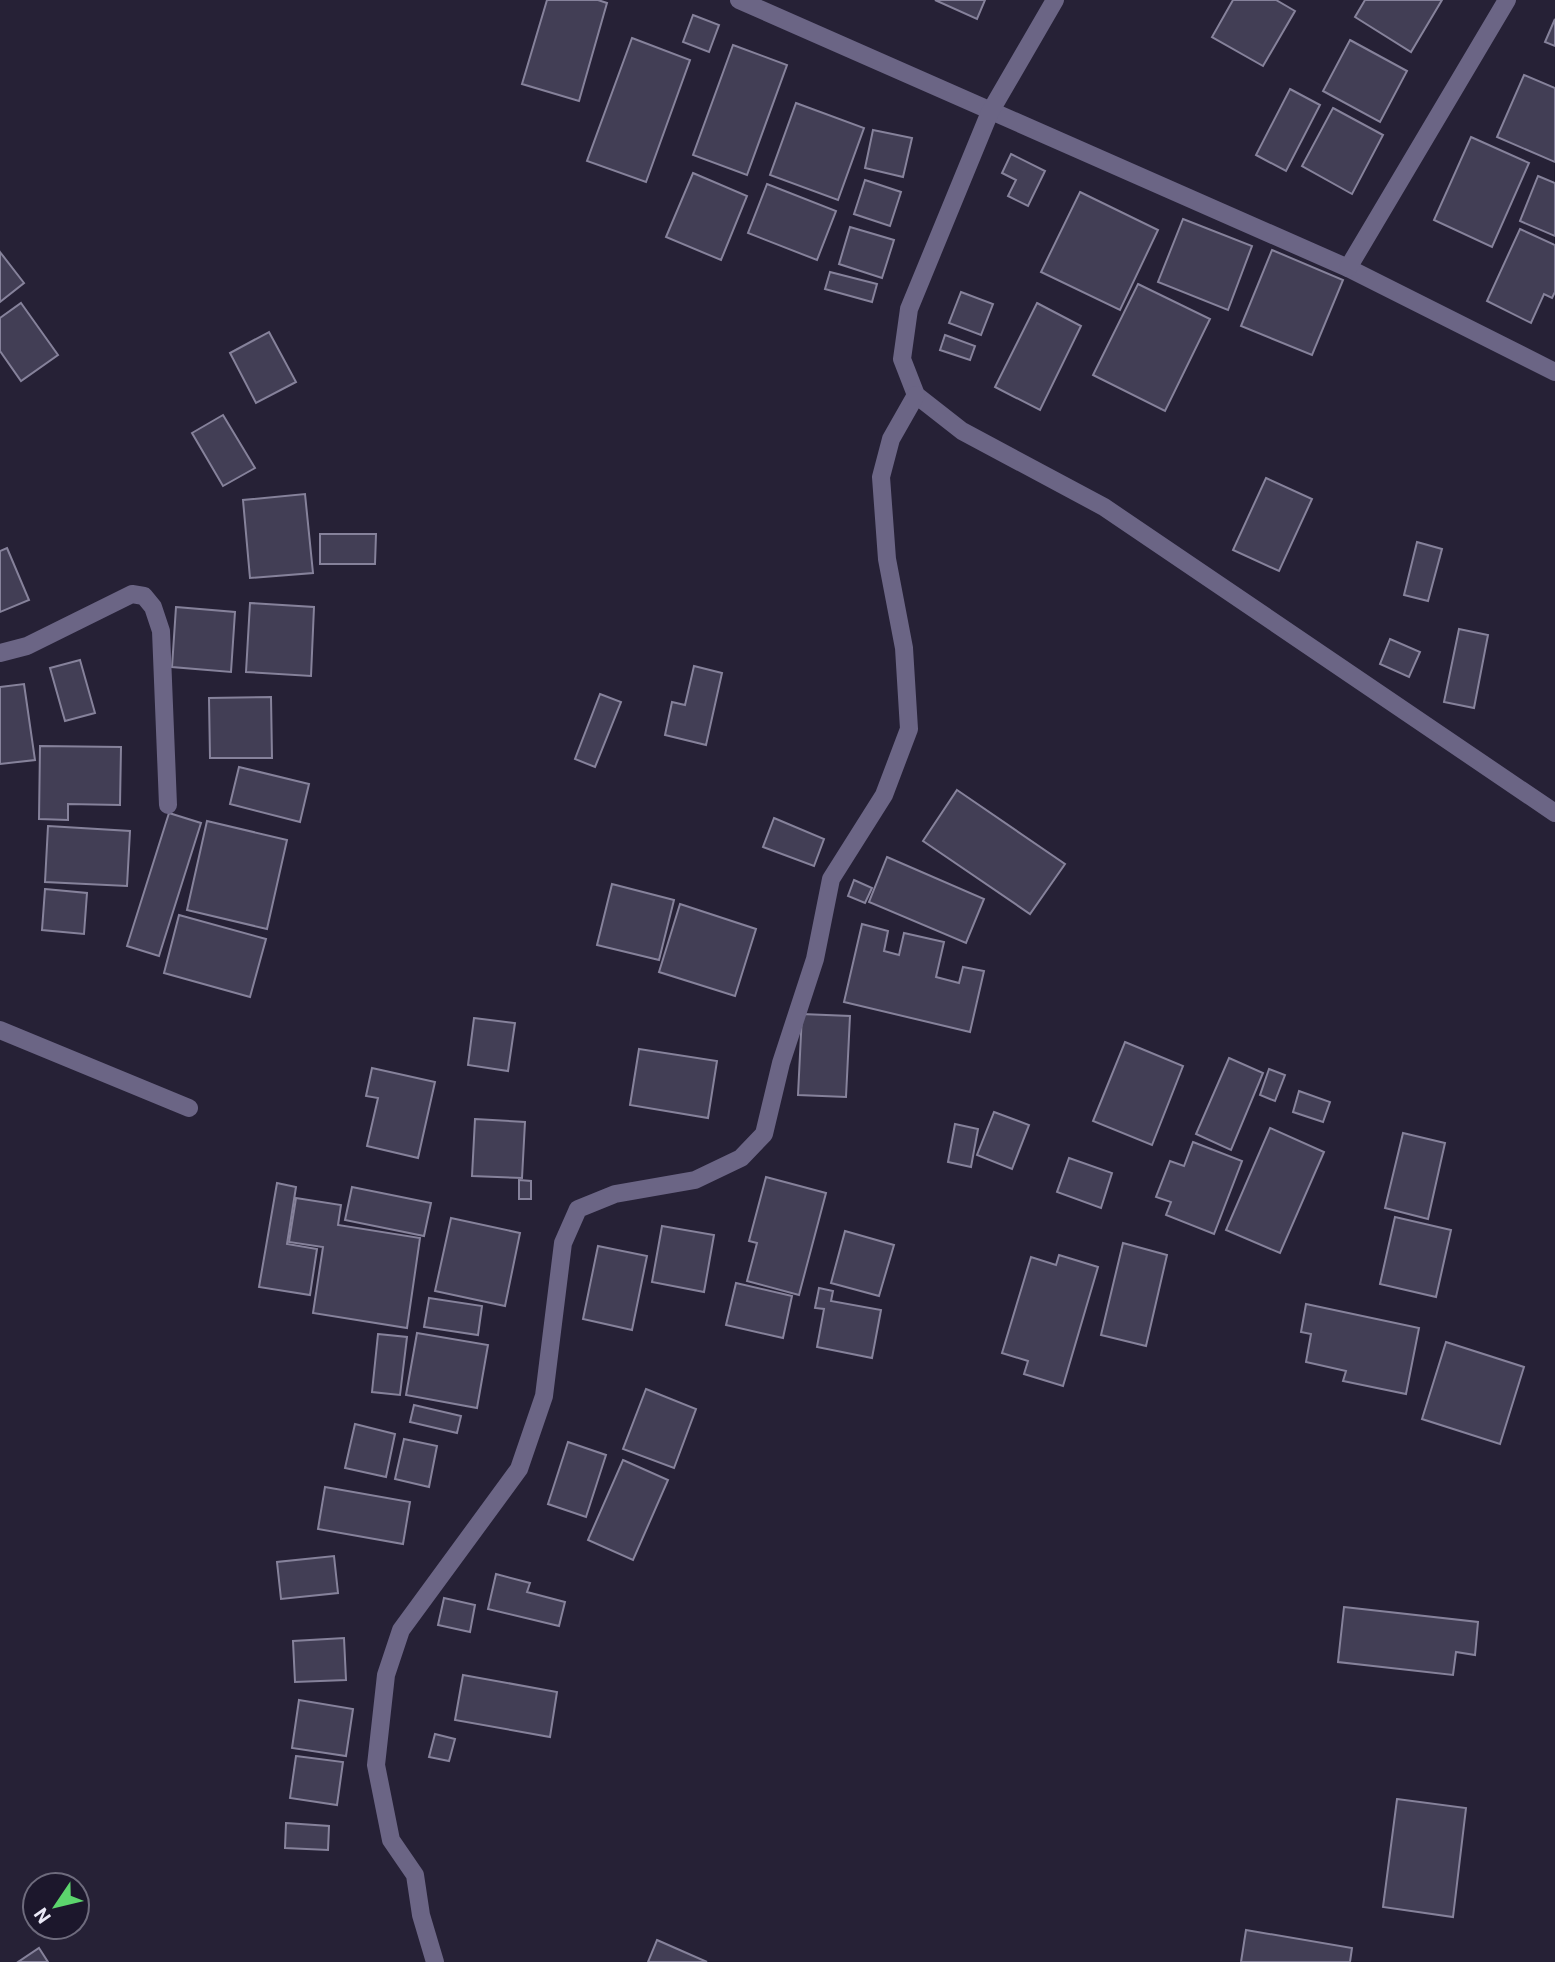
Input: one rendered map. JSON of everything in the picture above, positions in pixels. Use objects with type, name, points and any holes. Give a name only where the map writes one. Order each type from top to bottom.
[{"type":"street","points":[[739,0],[1348,268],[1555,372]]},
{"type":"street","points":[[1055,0],[990,112],[909,309],[902,359],[916,396],[962,430],[1104,507],[1555,813]]},
{"type":"street","points":[[1348,268],[1507,0]]},
{"type":"street","points":[[435,1962],[421,1915],[415,1875],[391,1840],[376,1765],[386,1675],[401,1630],[519,1469],[544,1396],[563,1243],[578,1209],[615,1194],[695,1180],[741,1158],[764,1134],[781,1063],[815,958],[831,878],[884,795],[909,729],[904,648],[887,559],[881,477],[891,439],[916,396]]},
{"type":"street","points":[[0,653],[26,646],[132,594],[144,596],[153,607],[161,631],[168,804]]},
{"type":"street","points":[[0,1030],[189,1108]]},
{"type":"building","points":[[547,0],[598,0],[607,3],[579,101],[522,84]]},
{"type":"building","points":[[935,0],[985,0],[977,19]]},
{"type":"building","points":[[1233,0],[1276,0],[1295,11],[1263,66],[1212,37]]},
{"type":"building","points":[[1365,0],[1442,0],[1411,52],[1355,17]]},
{"type":"building","points":[[693,15],[719,25],[709,52],[683,42]]},
{"type":"building","points":[[1555,19],[1555,46],[1545,42]]},
{"type":"building","points":[[632,38],[690,60],[646,182],[587,161]]},
{"type":"building","points":[[1350,40],[1407,71],[1380,122],[1323,91]]},
{"type":"building","points":[[733,45],[787,65],[747,175],[693,155]]},
{"type":"building","points":[[1524,75],[1555,88],[1555,162],[1497,137]]},
{"type":"building","points":[[1290,89],[1320,105],[1286,171],[1256,155]]},
{"type":"building","points":[[796,103],[864,128],[838,200],[770,175]]},
{"type":"building","points":[[1333,108],[1383,135],[1352,194],[1302,166]]},
{"type":"building","points":[[873,130],[912,138],[903,177],[865,168]]},
{"type":"building","points":[[1471,137],[1529,163],[1492,247],[1434,220]]},
{"type":"building","points":[[1011,154],[1045,171],[1028,206],[1008,196],[1016,180],[1002,173]]},
{"type":"building","points":[[693,173],[747,196],[721,260],[666,237]]},
{"type":"building","points":[[1538,176],[1555,183],[1555,236],[1520,221]]},
{"type":"building","points":[[865,180],[901,192],[890,226],[854,214]]},
{"type":"building","points":[[767,184],[836,211],[817,260],[748,233]]},
{"type":"building","points":[[1080,192],[1158,230],[1120,310],[1041,272]]},
{"type":"building","points":[[1183,219],[1252,246],[1228,310],[1158,282]]},
{"type":"building","points":[[850,227],[894,240],[882,278],[839,264]]},
{"type":"building","points":[[1520,229],[1555,245],[1555,292],[1552,298],[1544,294],[1531,323],[1487,301]]},
{"type":"building","points":[[1272,250],[1343,280],[1312,355],[1241,326]]},
{"type":"building","points":[[0,252],[24,283],[0,302]]},
{"type":"building","points":[[830,272],[877,284],[872,302],[825,289]]},
{"type":"building","points":[[1138,284],[1210,319],[1165,411],[1093,375]]},
{"type":"building","points":[[961,292],[993,304],[981,335],[949,323]]},
{"type":"building","points":[[21,303],[58,355],[21,381],[0,351],[0,318]]},
{"type":"building","points":[[1037,303],[1081,326],[1040,410],[995,387]]},
{"type":"building","points":[[269,332],[296,382],[256,403],[230,353]]},
{"type":"building","points":[[945,335],[975,346],[970,360],[940,350]]},
{"type":"building","points":[[223,415],[255,468],[223,486],[192,433]]},
{"type":"building","points":[[1266,478],[1312,499],[1279,571],[1233,550]]},
{"type":"building","points":[[305,494],[313,573],[250,578],[243,500]]},
{"type":"building","points":[[320,534],[376,534],[375,564],[320,564]]},
{"type":"building","points":[[1417,542],[1442,549],[1428,601],[1404,595]]},
{"type":"building","points":[[7,548],[29,600],[0,612],[0,551]]},
{"type":"building","points":[[250,603],[314,607],[311,676],[246,672]]},
{"type":"building","points":[[176,607],[235,612],[231,672],[172,667]]},
{"type":"building","points":[[1459,629],[1488,635],[1474,708],[1444,702]]},
{"type":"building","points":[[1390,639],[1420,652],[1409,677],[1380,664]]},
{"type":"building","points":[[80,660],[95,713],[65,721],[50,668]]},
{"type":"building","points":[[694,666],[722,673],[706,745],[665,735],[672,702],[685,705]]},
{"type":"building","points":[[24,684],[35,760],[0,764],[0,687]]},
{"type":"building","points":[[600,694],[621,702],[595,767],[575,759]]},
{"type":"building","points":[[271,697],[272,758],[210,758],[209,698]]},
{"type":"building","points":[[40,746],[121,747],[120,805],[68,804],[68,820],[39,819]]},
{"type":"building","points":[[239,767],[309,784],[300,822],[230,804]]},
{"type":"building","points":[[957,790],[1065,864],[1030,914],[923,841]]},
{"type":"building","points":[[169,813],[201,823],[159,956],[127,946]]},
{"type":"building","points":[[774,818],[824,839],[814,866],[763,847]]},
{"type":"building","points":[[207,821],[287,840],[267,929],[187,910]]},
{"type":"building","points":[[48,826],[130,831],[127,886],[45,882]]},
{"type":"building","points":[[887,857],[984,899],[966,943],[869,902]]},
{"type":"building","points":[[854,880],[872,888],[865,903],[848,896]]},
{"type":"building","points":[[612,884],[674,900],[659,960],[597,945]]},
{"type":"building","points":[[45,889],[87,893],[84,934],[42,930]]},
{"type":"building","points":[[680,904],[756,929],[735,996],[659,972]]},
{"type":"building","points":[[179,915],[266,939],[250,997],[164,973]]},
{"type":"building","points":[[862,924],[888,931],[884,951],[899,955],[904,933],[944,942],[936,977],[959,983],[963,967],[984,971],[970,1032],[844,1002]]},
{"type":"building","points":[[802,1014],[850,1016],[846,1097],[798,1095]]},
{"type":"building","points":[[474,1018],[515,1023],[508,1071],[468,1065]]},
{"type":"building","points":[[1125,1042],[1183,1066],[1152,1145],[1093,1121]]},
{"type":"building","points":[[639,1049],[717,1061],[708,1118],[630,1105]]},
{"type":"building","points":[[1229,1058],[1263,1073],[1231,1150],[1196,1134]]},
{"type":"building","points":[[372,1068],[435,1082],[418,1158],[367,1146],[378,1098],[366,1096]]},
{"type":"building","points":[[1269,1069],[1285,1075],[1275,1101],[1260,1095]]},
{"type":"building","points":[[1299,1091],[1330,1102],[1323,1122],[1293,1112]]},
{"type":"building","points":[[994,1112],[1029,1125],[1012,1169],[977,1155]]},
{"type":"building","points":[[475,1119],[525,1122],[522,1178],[472,1176]]},
{"type":"building","points":[[955,1124],[978,1129],[971,1167],[948,1162]]},
{"type":"building","points":[[1270,1128],[1324,1152],[1280,1253],[1226,1230]]},
{"type":"building","points":[[1403,1133],[1445,1143],[1428,1219],[1385,1208]]},
{"type":"building","points":[[1193,1142],[1242,1161],[1214,1234],[1166,1215],[1171,1202],[1156,1197],[1170,1161],[1184,1166]]},
{"type":"building","points":[[1069,1158],[1112,1173],[1101,1208],[1057,1192]]},
{"type":"building","points":[[766,1177],[826,1193],[799,1295],[747,1281],[757,1243],[749,1241]]},
{"type":"building","points":[[519,1180],[531,1181],[531,1199],[519,1199]]},
{"type":"building","points":[[277,1183],[296,1187],[287,1244],[317,1249],[310,1295],[259,1287]]},
{"type":"building","points":[[352,1187],[431,1203],[424,1236],[345,1220]]},
{"type":"building","points":[[296,1198],[341,1205],[338,1225],[420,1238],[407,1328],[313,1313],[323,1247],[289,1242]]},
{"type":"building","points":[[1395,1217],[1451,1230],[1436,1297],[1380,1284]]},
{"type":"building","points":[[451,1218],[520,1233],[505,1306],[435,1291]]},
{"type":"building","points":[[662,1226],[714,1235],[704,1292],[652,1282]]},
{"type":"building","points":[[845,1231],[894,1245],[879,1296],[831,1283]]},
{"type":"building","points":[[1123,1243],[1167,1255],[1146,1346],[1101,1335]]},
{"type":"building","points":[[598,1246],[647,1256],[632,1330],[583,1319]]},
{"type":"building","points":[[1059,1255],[1098,1267],[1063,1386],[1024,1374],[1028,1361],[1002,1353],[1031,1257],[1056,1265]]},
{"type":"building","points":[[736,1283],[792,1296],[783,1338],[726,1325]]},
{"type":"building","points":[[819,1288],[833,1291],[831,1301],[881,1310],[872,1358],[817,1347],[824,1309],[815,1308]]},
{"type":"building","points":[[429,1298],[482,1306],[478,1335],[424,1327]]},
{"type":"building","points":[[1306,1304],[1419,1328],[1406,1394],[1343,1381],[1346,1371],[1306,1362],[1311,1334],[1301,1332]]},
{"type":"building","points":[[417,1333],[488,1345],[477,1408],[406,1395]]},
{"type":"building","points":[[378,1334],[407,1337],[400,1395],[372,1392]]},
{"type":"building","points":[[1446,1342],[1524,1367],[1500,1444],[1422,1419]]},
{"type":"building","points":[[646,1389],[696,1409],[674,1468],[623,1449]]},
{"type":"building","points":[[414,1405],[461,1416],[457,1433],[410,1422]]},
{"type":"building","points":[[355,1424],[395,1434],[386,1477],[345,1468]]},
{"type":"building","points":[[404,1439],[437,1446],[429,1487],[395,1479]]},
{"type":"building","points":[[568,1442],[606,1455],[586,1517],[548,1504]]},
{"type":"building","points":[[623,1460],[668,1480],[633,1560],[588,1540]]},
{"type":"building","points":[[325,1487],[410,1502],[403,1544],[318,1529]]},
{"type":"building","points":[[334,1556],[338,1593],[281,1599],[277,1562]]},
{"type":"building","points":[[496,1574],[530,1583],[527,1592],[565,1602],[559,1626],[488,1609]]},
{"type":"building","points":[[444,1598],[475,1605],[470,1632],[438,1625]]},
{"type":"building","points":[[1344,1607],[1478,1622],[1475,1655],[1456,1652],[1453,1675],[1338,1662]]},
{"type":"building","points":[[344,1638],[346,1680],[295,1682],[293,1641]]},
{"type":"building","points":[[463,1675],[557,1692],[550,1737],[455,1720]]},
{"type":"building","points":[[299,1700],[353,1709],[346,1756],[292,1748]]},
{"type":"building","points":[[435,1734],[455,1739],[449,1761],[429,1757]]},
{"type":"building","points":[[296,1756],[343,1762],[337,1805],[290,1798]]},
{"type":"building","points":[[1397,1799],[1466,1808],[1453,1917],[1383,1907]]},
{"type":"building","points":[[286,1823],[329,1826],[328,1850],[285,1848]]},
{"type":"building","points":[[1246,1930],[1352,1948],[1350,1962],[1241,1962]]},
{"type":"building","points":[[657,1940],[707,1962],[648,1962]]},
{"type":"building","points":[[39,1948],[48,1962],[18,1962]]}]
